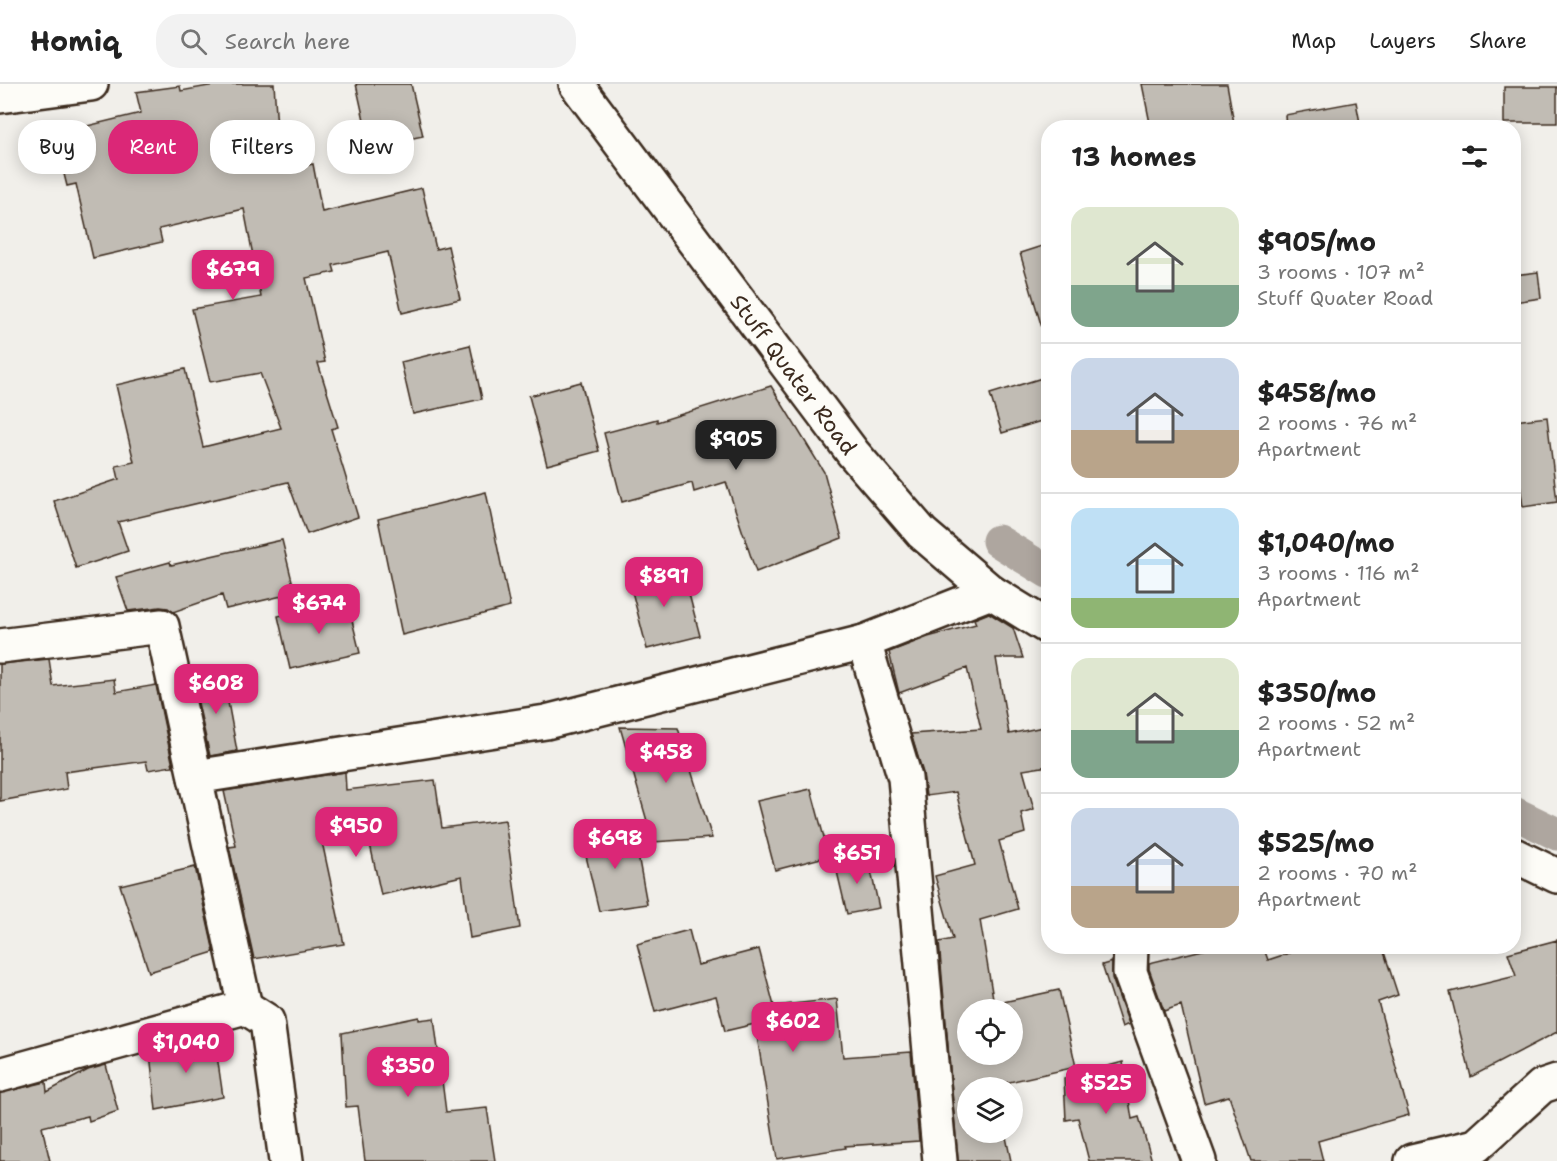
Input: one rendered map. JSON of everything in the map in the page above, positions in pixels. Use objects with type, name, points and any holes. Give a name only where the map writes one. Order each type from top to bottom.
[{"type":"street","points":[[0,96],[91,84]]},
{"type":"street","name":"Stuff Quater Road","points":[[576,84],[853,453],[922,532],[991,592],[1041,623]]},
{"type":"street","points":[[195,777],[546,722],[864,642],[991,592]]},
{"type":"street","points":[[0,646],[162,626],[245,1007],[267,1021],[286,1161]]},
{"type":"street","points":[[864,642],[905,778],[940,1161]]},
{"type":"street","points":[[1521,858],[1557,876]]},
{"type":"street","points":[[1131,954],[1130,972],[1199,1161]]},
{"type":"street","points":[[0,1075],[245,1007]]},
{"type":"street","points":[[1412,1161],[1476,1146],[1542,1086],[1557,1081]]},
{"type":"building","points":[[220,84],[274,84],[276,120],[210,120],[210,174],[315,174],[322,212],[422,188],[436,249],[448,246],[460,299],[402,313],[388,252],[333,265],[335,272],[306,278],[325,362],[318,363],[338,427],[331,429],[358,517],[307,534],[288,482],[118,522],[128,551],[76,568],[54,501],[119,479],[116,466],[134,462],[116,385],[185,369],[203,447],[281,428],[260,373],[210,382],[192,309],[261,297],[244,209],[159,229],[162,242],[93,258],[76,184],[67,186],[64,174],[96,174],[96,124],[108,121],[108,174],[198,174],[198,120],[112,120],[141,113],[136,92],[180,86],[181,91]]},
{"type":"building","points":[[356,84],[411,84],[423,136],[414,138],[414,120],[364,120]]},
{"type":"building","points":[[1142,84],[1227,84],[1233,120],[1149,120]]},
{"type":"building","points":[[1504,87],[1557,87],[1557,123],[1521,123],[1521,120],[1504,120]]},
{"type":"building","points":[[1356,102],[1359,120],[1285,120],[1285,115]]},
{"type":"building","points":[[1041,246],[1041,325],[1020,253]]},
{"type":"building","points":[[1538,272],[1541,298],[1521,301],[1521,274]]},
{"type":"building","points":[[470,345],[482,399],[413,414],[401,362]]},
{"type":"building","points":[[1041,378],[1041,421],[1002,433],[990,394]]},
{"type":"building","points":[[581,382],[599,451],[547,465],[529,396]]},
{"type":"building","points":[[771,386],[824,472],[842,538],[756,572],[726,482],[694,492],[692,483],[622,502],[604,433],[657,419],[657,422]]},
{"type":"building","points":[[1547,417],[1557,502],[1523,507],[1521,420]]},
{"type":"building","points":[[486,492],[510,607],[402,635],[378,519]]},
{"type":"building","points":[[282,540],[295,593],[226,609],[222,595],[173,612],[168,608],[160,607],[128,611],[116,577],[170,562],[171,565]]},
{"type":"building","points":[[682,567],[700,636],[647,649],[629,580]]},
{"type":"building","points":[[347,600],[360,653],[290,669],[278,616]]},
{"type":"building","points":[[989,613],[1013,628],[1023,658],[996,658],[1009,734],[1041,727],[1041,767],[1023,770],[1034,809],[1021,813],[1025,833],[999,841],[1018,909],[980,920],[993,999],[957,999],[957,1065],[1023,1065],[1023,999],[1017,999],[1059,990],[1076,1067],[1023,1079],[1023,1077],[957,1077],[957,1143],[1007,1143],[1011,1161],[958,1161],[939,942],[953,939],[935,876],[975,865],[956,792],[926,796],[923,773],[911,734],[981,729],[967,668],[899,693],[889,652],[928,637],[976,624],[974,619]]},
{"type":"building","points":[[49,659],[53,686],[114,679],[116,692],[156,685],[173,766],[148,770],[146,761],[65,772],[67,789],[0,801],[0,664]]},
{"type":"building","points":[[223,675],[237,751],[210,756],[193,681]]},
{"type":"building","points":[[620,727],[678,728],[712,838],[653,842]]},
{"type":"building","points":[[345,772],[346,790],[435,780],[442,828],[505,820],[520,928],[470,938],[462,876],[381,895],[364,816],[318,823],[344,944],[254,959],[229,847],[236,846],[224,791]]},
{"type":"building","points":[[811,789],[829,856],[775,870],[757,801]]},
{"type":"building","points":[[634,833],[647,904],[599,911],[581,835]]},
{"type":"building","points":[[868,857],[879,908],[847,914],[835,863]]},
{"type":"building","points":[[195,867],[214,952],[149,972],[120,885]]},
{"type":"building","points":[[689,930],[698,965],[759,949],[774,1006],[837,999],[843,1057],[911,1052],[919,1141],[845,1146],[846,1148],[777,1159],[755,1024],[725,1031],[716,996],[655,1012],[637,944]]},
{"type":"building","points":[[1557,940],[1557,1032],[1471,1077],[1450,992],[1516,976],[1508,954],[1521,954],[1521,950]]},
{"type":"building","points":[[1186,954],[1266,954],[1268,960],[1286,954],[1385,954],[1398,995],[1378,1002],[1409,1115],[1318,1141],[1323,1161],[1251,1161],[1229,1096],[1204,1103],[1181,1005],[1164,1011],[1149,963]]},
{"type":"building","points":[[1112,962],[1112,978],[1129,1024],[1122,1027],[1102,965]]},
{"type":"building","points":[[419,1017],[419,1020],[434,1018],[446,1112],[487,1108],[495,1161],[365,1161],[358,1106],[346,1107],[342,1033]]},
{"type":"building","points":[[214,1035],[223,1097],[156,1110],[150,1053]]},
{"type":"building","points":[[1123,1062],[1132,1119],[1139,1117],[1152,1161],[1089,1161],[1078,1118],[1066,1120],[1064,1078]]},
{"type":"building","points":[[106,1065],[118,1111],[89,1121],[88,1116],[42,1127],[50,1161],[0,1161],[0,1093],[46,1082],[47,1092],[88,1070]]},
{"type":"waterway","points":[[998,541],[1041,568]]},
{"type":"waterway","points":[[1521,816],[1557,834]]}]
